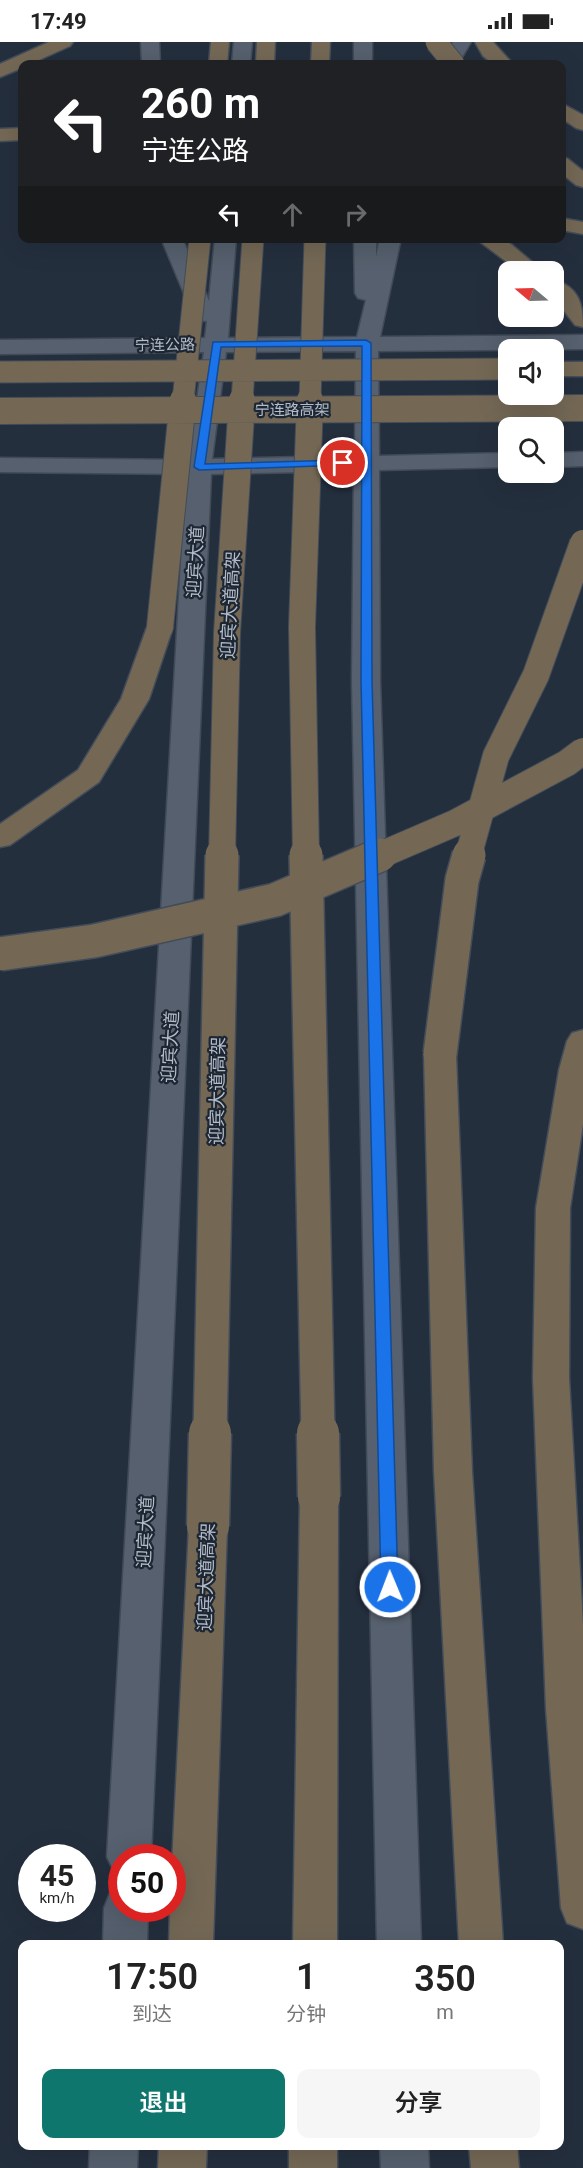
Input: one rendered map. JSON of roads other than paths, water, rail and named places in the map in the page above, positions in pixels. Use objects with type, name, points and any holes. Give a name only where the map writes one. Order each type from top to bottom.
[{"type":"highway","points":[[24,60],[64,42]]},
{"type":"highway","points":[[218,60],[220,42]]},
{"type":"highway","points":[[265,60],[266,42]]},
{"type":"highway","points":[[320,60],[321,42]]},
{"type":"highway","points":[[436,42],[451,60]]},
{"type":"highway","points":[[484,42],[490,52],[499,60]]},
{"type":"highway","points":[[0,71],[18,63]]},
{"type":"highway","points":[[566,112],[583,124]]},
{"type":"highway","points":[[0,135],[18,134]]},
{"type":"highway","points":[[566,167],[583,181]]},
{"type":"highway","points":[[566,225],[583,228]]},
{"type":"highway","points":[[0,838],[89,776],[135,699],[160,627],[199,243]]},
{"type":"highway","name":"迎宾大道高架","points":[[191,1940],[208,1526],[227,633],[253,243]]},
{"type":"highway","points":[[315,243],[302,627],[320,1497],[315,1940]]},
{"type":"highway","points":[[494,243],[520,261]]},
{"type":"highway","points":[[564,295],[583,320]]},
{"type":"highway","points":[[0,372],[498,369]]},
{"type":"highway","points":[[564,369],[583,369]]},
{"type":"highway","name":"宁连路高架","points":[[0,411],[583,408]]},
{"type":"highway","points":[[0,425],[138,411]]},
{"type":"highway","points":[[481,1940],[453,1471],[440,1054],[462,880],[496,756],[536,675],[583,543]]},
{"type":"highway","points":[[0,954],[94,941],[274,900],[455,823],[567,763],[583,751]]},
{"type":"highway","points":[[583,1041],[575,1070],[554,1208],[551,1378],[567,1709],[583,1908]]},
{"type":"highway","points":[[182,2168],[183,2150]]},
{"type":"highway","points":[[313,2150],[313,2168]]},
{"type":"highway","points":[[493,2150],[495,2168]]},
{"type":"main road","points":[[150,42],[150,60]]},
{"type":"main road","points":[[241,60],[243,42]]},
{"type":"main road","points":[[363,42],[363,60]]},
{"type":"main road","points":[[451,60],[462,42]]},
{"type":"main road","points":[[173,243],[216,344]]},
{"type":"main road","name":"迎宾大道","points":[[130,1844],[199,467],[216,344],[226,243]]},
{"type":"main road","points":[[365,243],[366,681],[399,1940]]},
{"type":"main road","points":[[366,343],[390,243]]},
{"type":"main road","name":"宁连公路","points":[[0,346],[583,342]]},
{"type":"main road","points":[[564,460],[583,459]]},
{"type":"main road","points":[[0,465],[199,467],[498,460]]},
{"type":"main road","points":[[125,1940],[126,1922]]},
{"type":"main road","points":[[113,2168],[114,2150]]},
{"type":"main road","points":[[404,2150],[405,2168]]}]
